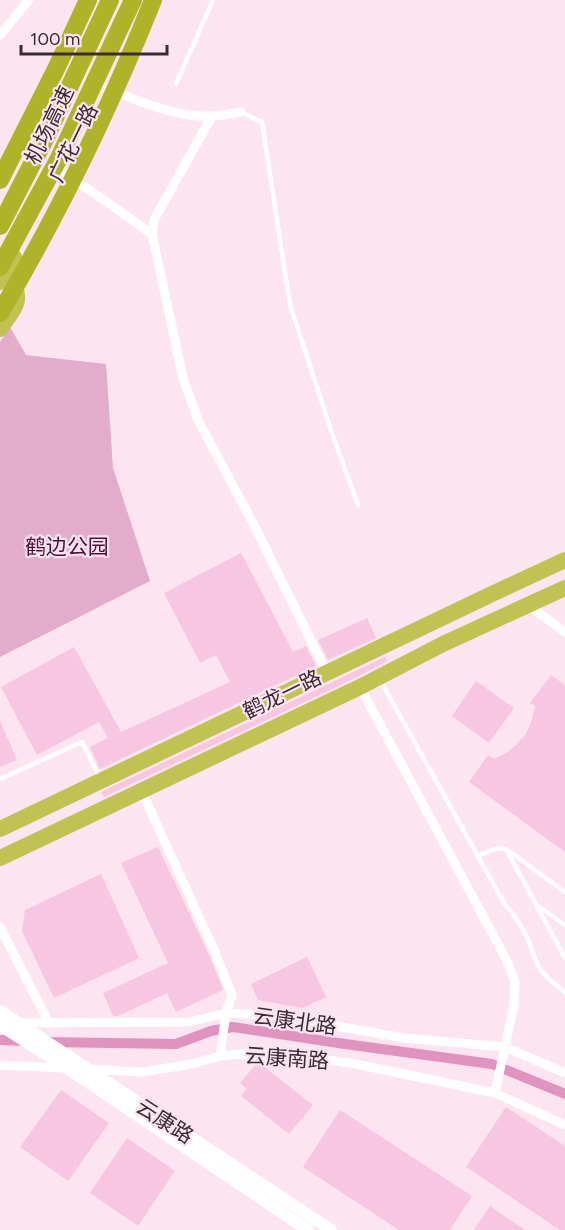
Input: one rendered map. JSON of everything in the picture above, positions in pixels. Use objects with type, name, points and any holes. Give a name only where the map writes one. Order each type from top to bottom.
[{"type":"highway","points":[[0,180],[88,0]]},
{"type":"highway","name":"广花一路","points":[[0,219],[51,117],[104,0]]},
{"type":"highway","name":"机场高速","points":[[0,226],[46,137],[110,0]]},
{"type":"highway","name":"机场高速","points":[[4,267],[58,160],[133,0]]},
{"type":"highway","name":"广花一路","points":[[0,282],[4,267],[61,170],[141,0]]},
{"type":"highway","points":[[0,313],[36,250],[77,169],[153,0]]},
{"type":"highway","points":[[0,329],[18,302],[18,296],[4,267]]},
{"type":"highway","name":"鹤龙一路","points":[[0,829],[565,560]]},
{"type":"highway","name":"鹤龙一路","points":[[0,858],[379,678],[443,644],[565,588]]},
{"type":"street","points":[[0,36],[29,0]]},
{"type":"street","points":[[101,86],[159,108],[190,115],[212,116],[241,112]]},
{"type":"street","points":[[212,116],[155,218],[152,234],[183,378],[198,420],[254,525],[327,673]]},
{"type":"street","points":[[61,170],[152,234]]},
{"type":"street","points":[[528,605],[565,632]]},
{"type":"street","points":[[360,687],[502,951],[515,981],[514,1005],[495,1093]]},
{"type":"street","points":[[142,792],[232,995],[226,1013],[220,1056]]},
{"type":"street","points":[[0,927],[49,1023]]},
{"type":"street","name":"云康路","points":[[0,1011],[331,1230]]},
{"type":"street","name":"云康北路","points":[[22,1025],[189,1022],[226,1013],[248,1014],[319,1023],[404,1038],[505,1047],[565,1073]]},
{"type":"street","name":"云康路","points":[[2,1026],[308,1230]]},
{"type":"street","name":"云康南路","points":[[0,1065],[142,1072],[240,1054],[305,1057],[356,1064],[495,1093],[565,1125]]},
{"type":"lane","points":[[176,84],[213,0]]},
{"type":"lane","points":[[241,112],[262,122],[290,305],[358,505]]},
{"type":"lane","points":[[379,678],[504,903],[521,927],[541,971],[565,992]]},
{"type":"lane","points":[[0,779],[82,742],[102,781]]},
{"type":"lane","points":[[478,856],[497,848],[506,849],[565,892]]},
{"type":"lane","points":[[506,849],[565,958]]},
{"type":"lane","points":[[535,904],[565,925]]},
{"type":"green space","name":"鹤边公园","points":[[10,327],[26,355],[106,364],[113,468],[150,581],[0,657],[0,342]]},
{"type":"building","points":[[241,553],[293,652],[306,646],[316,666],[100,769],[90,747],[108,738],[99,722],[37,755],[1,687],[74,647],[121,732],[230,682],[216,655],[200,663],[164,593]]},
{"type":"building","points":[[367,618],[376,638],[328,660],[318,640]]},
{"type":"building","points":[[385,657],[387,661],[355,678],[104,797],[101,792]]},
{"type":"building","points":[[551,675],[565,685],[565,852],[469,782],[488,755],[494,759],[506,753],[526,734],[535,706],[530,703]]},
{"type":"building","points":[[476,681],[514,708],[489,743],[452,716]]},
{"type":"building","points":[[0,721],[17,760],[0,767]]},
{"type":"building","points":[[158,847],[210,957],[223,990],[176,1012],[167,993],[118,1016],[113,1016],[103,993],[168,963],[121,863]]},
{"type":"building","points":[[101,874],[139,958],[54,998],[22,931],[25,910]]},
{"type":"building","points":[[307,957],[326,997],[302,1008],[258,1000],[251,984]]},
{"type":"building","points":[[258,1062],[313,1105],[289,1134],[241,1096],[247,1089],[240,1083]]},
{"type":"building","points":[[61,1090],[109,1123],[68,1181],[20,1147]]},
{"type":"building","points":[[506,1107],[565,1146],[565,1230],[560,1230],[466,1167]]},
{"type":"building","points":[[340,1110],[472,1196],[450,1230],[399,1230],[303,1167]]},
{"type":"building","points":[[127,1138],[175,1171],[138,1226],[90,1193]]},
{"type":"building","points":[[490,1206],[525,1230],[474,1230]]},
{"type":"waterway","points":[[45,1042],[176,1044],[211,1031],[233,1027],[492,1064],[565,1094]]},
{"type":"waterway","points":[[0,1040],[27,1041]]}]
